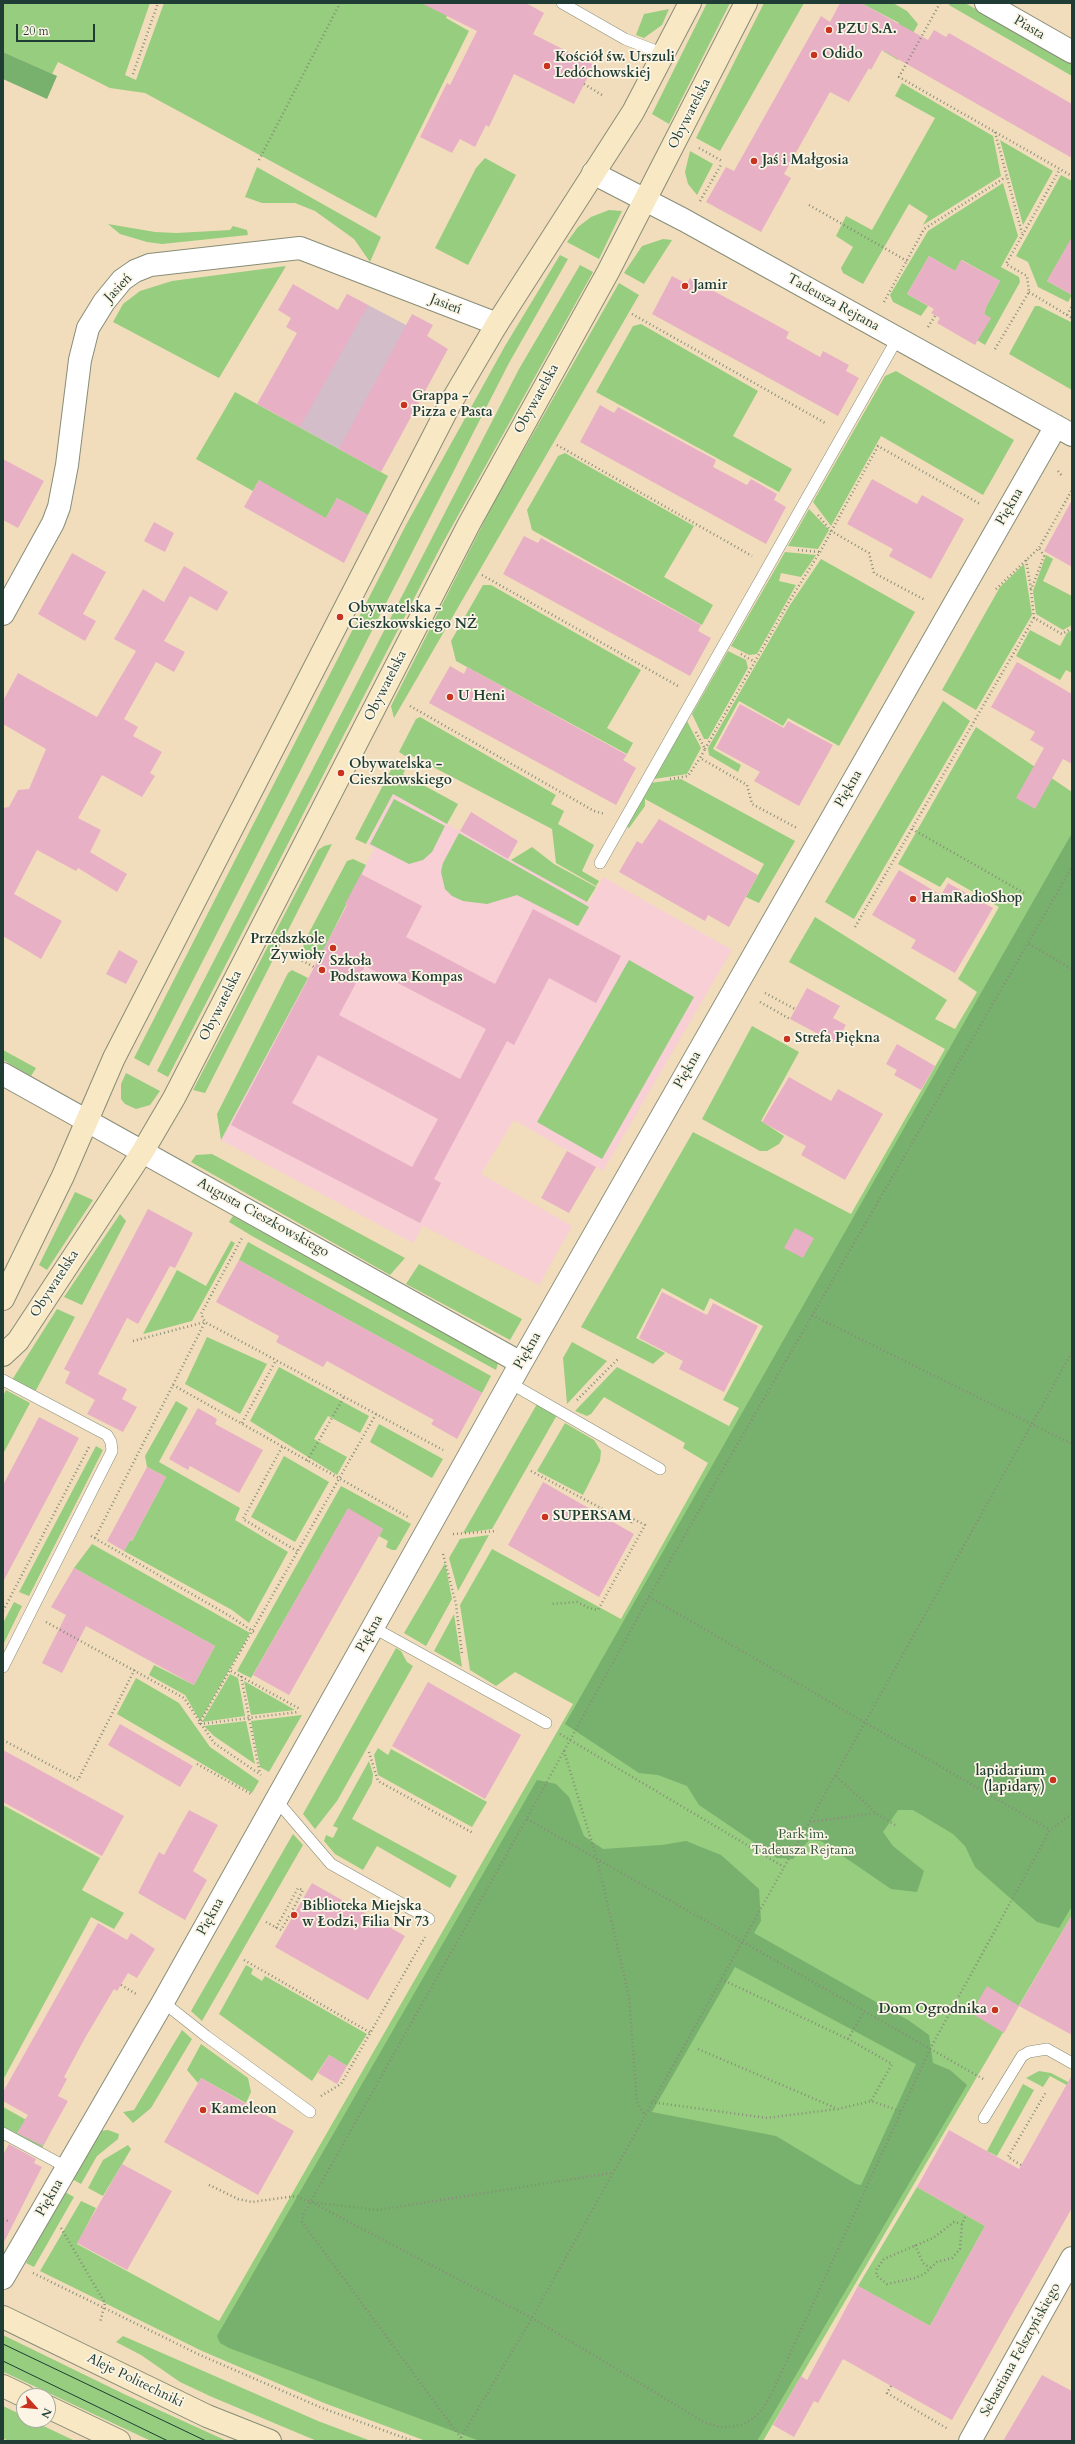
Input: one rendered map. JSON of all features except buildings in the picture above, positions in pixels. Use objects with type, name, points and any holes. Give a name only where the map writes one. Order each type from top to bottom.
[{"type":"main road","points":[[3,1299],[63,1176],[114,1058],[450,404],[496,324],[633,112],[690,3]]},
{"type":"main road","name":"Obywatelska","points":[[3,1355],[18,1341],[143,1151],[174,1098],[469,524],[646,200],[746,3]]},
{"type":"main road","name":"Aleje Politechniki","points":[[3,2317],[207,2416],[270,2441]]},
{"type":"main road","points":[[3,2386],[16,2392]]},
{"type":"main road","points":[[56,2411],[119,2441]]},
{"type":"street","name":"Piasta","points":[[986,3],[1072,52]]},
{"type":"street","name":"Tadeusza Rejtana","points":[[593,173],[646,200],[1064,430]]},
{"type":"street","name":"Jasień","points":[[3,614],[53,523],[59,508],[67,465],[80,360],[88,328],[104,302],[122,280],[135,271],[150,265],[300,248],[496,324]]},
{"type":"street","name":"Piękna","points":[[8,2271],[277,1801],[521,1363],[1064,430]]},
{"type":"street","name":"Augusta Cieszkowskiego","points":[[3,1074],[521,1363]]},
{"type":"street","name":"Sebastiana Felsztyńskiego","points":[[960,2436],[1072,2258]]},
{"type":"lane","points":[[562,3],[621,37],[664,54]]},
{"type":"lane","points":[[600,863],[644,782],[898,339]]},
{"type":"lane","points":[[3,1380],[107,1435],[111,1442],[112,1451],[3,1667]]},
{"type":"lane","points":[[510,1383],[660,1469]]},
{"type":"lane","points":[[374,1628],[546,1723]]},
{"type":"lane","points":[[277,1801],[331,1864],[429,1919]]},
{"type":"lane","points":[[163,2002],[201,2032],[310,2112]]},
{"type":"lane","points":[[984,2118],[1022,2056],[1029,2052],[1047,2049],[1072,2063]]},
{"type":"lane","points":[[3,2133],[68,2168]]},
{"type":"path","points":[[133,74],[158,3]]},
{"type":"path","points":[[259,160],[340,3]]},
{"type":"path","points":[[940,3],[898,77],[1072,176]]},
{"type":"path","points":[[584,84],[602,95]]},
{"type":"path","points":[[995,131],[1006,178],[1022,233]]},
{"type":"path","points":[[698,148],[722,161]]},
{"type":"path","points":[[698,205],[721,165]]},
{"type":"path","points":[[995,349],[1029,292],[1027,276],[1006,264],[1022,233],[1060,169]]},
{"type":"path","points":[[884,302],[924,229],[1006,178]]},
{"type":"path","points":[[809,205],[907,261]]},
{"type":"path","points":[[1029,292],[1072,318]]},
{"type":"path","points":[[1067,315],[1072,306]]},
{"type":"path","points":[[632,314],[843,433]]},
{"type":"path","points":[[928,327],[935,316]]},
{"type":"path","points":[[556,445],[769,565]]},
{"type":"path","points":[[644,782],[688,776],[700,758],[878,446],[980,504]]},
{"type":"path","points":[[996,589],[1039,548],[1072,490]]},
{"type":"path","points":[[831,530],[869,553],[874,573],[925,600]]},
{"type":"path","points":[[1031,590],[1044,556],[1039,548]]},
{"type":"path","points":[[855,927],[1034,618],[1026,560]]},
{"type":"path","points":[[482,575],[694,696]]},
{"type":"path","points":[[1034,618],[1062,634],[1072,628]]},
{"type":"path","points":[[410,706],[594,811],[611,814]]},
{"type":"path","points":[[685,710],[705,749]]},
{"type":"path","points":[[700,758],[748,785],[752,804],[796,828]]},
{"type":"path","points":[[912,828],[1024,894]]},
{"type":"path","points":[[1072,867],[1029,944],[918,1130],[649,1597],[527,1818],[303,2215],[302,2222],[460,2440],[532,2318],[611,2173],[866,1723],[1072,1352]]},
{"type":"path","points":[[1029,944],[1072,969]]},
{"type":"path","points":[[288,953],[314,967]]},
{"type":"path","points":[[765,993],[795,1009]]},
{"type":"path","points":[[760,1002],[790,1019]]},
{"type":"path","points":[[243,1236],[201,1314],[206,1322],[444,1451]]},
{"type":"path","points":[[812,1315],[1032,1422],[1072,1444]]},
{"type":"path","points":[[133,1340],[206,1322]]},
{"type":"path","points":[[96,1538],[206,1322]]},
{"type":"path","points":[[563,1414],[619,1358]]},
{"type":"path","points":[[242,1423],[276,1360]]},
{"type":"path","points":[[173,1386],[242,1423],[339,1480],[414,1521],[428,1531],[446,1557],[456,1604],[466,1678]]},
{"type":"path","points":[[307,1461],[344,1397]]},
{"type":"path","points":[[199,1724],[254,1632],[297,1551],[376,1414]]},
{"type":"path","points":[[3,1611],[98,1431]]},
{"type":"path","points":[[282,1447],[243,1519],[297,1551]]},
{"type":"path","points":[[531,1471],[614,1515],[620,1512],[645,1525],[598,1610],[589,1608],[577,1602],[552,1604]]},
{"type":"path","points":[[631,1523],[633,1519]]},
{"type":"path","points":[[73,1526],[228,1615],[254,1632]]},
{"type":"path","points":[[428,1531],[461,1535],[497,1532]]},
{"type":"path","points":[[649,1597],[1050,1830]]},
{"type":"path","points":[[48,1623],[135,1669],[184,1698],[199,1724],[214,1743],[265,1778]]},
{"type":"path","points":[[3,1740],[78,1780],[135,1669]]},
{"type":"path","points":[[199,1724],[304,1711],[231,1671]]},
{"type":"path","points":[[240,1676],[260,1775]]},
{"type":"path","points":[[546,1723],[570,1740],[784,1867]]},
{"type":"path","points":[[564,1751],[597,1859],[629,1996],[637,2102],[644,2114]]},
{"type":"path","points":[[370,1752],[378,1781],[474,1833]]},
{"type":"path","points":[[197,1764],[253,1795]]},
{"type":"path","points":[[836,1776],[876,1813],[895,1824]]},
{"type":"path","points":[[810,1822],[876,1813]]},
{"type":"path","points":[[209,2185],[238,2199],[252,2202],[296,2196],[311,2202],[532,2318],[704,2422],[731,2427],[749,2421],[764,2407],[771,2395],[900,2111],[930,2049],[1050,1830],[1072,1814]]},
{"type":"path","points":[[527,1818],[988,2081]]},
{"type":"path","points":[[266,1922],[276,1928],[281,1930],[292,1914],[303,1890],[298,1888],[276,1928]]},
{"type":"path","points":[[321,2096],[341,2084],[428,1932]]},
{"type":"path","points":[[244,1960],[371,2032]]},
{"type":"path","points":[[721,1979],[848,2039],[892,2064],[871,2101]]},
{"type":"path","points":[[121,1985],[140,1996]]},
{"type":"path","points":[[848,2039],[864,2011]]},
{"type":"path","points":[[698,2048],[838,2109]]},
{"type":"path","points":[[1021,2165],[1008,2157],[1046,2092]]},
{"type":"path","points":[[651,2102],[767,2118],[838,2109],[871,2101],[900,2111]]},
{"type":"path","points":[[311,2202],[377,2210],[611,2173]]},
{"type":"path","points":[[962,2224],[954,2222],[933,2238],[884,2260],[876,2275],[887,2284],[915,2278],[924,2274],[937,2262],[952,2258],[960,2249],[962,2224],[966,2215]]},
{"type":"path","points":[[61,2227],[65,2230],[105,2303],[100,2323]]},
{"type":"path","points":[[915,2245],[923,2263],[930,2268]]},
{"type":"path","points":[[8,2271],[104,2309],[200,2355],[308,2402],[413,2441]]},
{"type":"path","points":[[891,2386],[887,2393],[960,2436]]},
{"type":"shaded area","points":[[347,294],[427,336],[361,461],[279,416]]},
{"type":"shaded area","points":[[393,794],[589,903],[603,877],[732,950],[603,1171],[514,1120],[481,1174],[572,1226],[539,1285],[423,1226],[413,1243],[221,1140],[347,905],[345,904],[374,849],[367,844]]},
{"type":"green space","points":[[3,3],[150,3],[125,75],[136,80],[164,3],[429,3],[448,13],[446,18],[469,31],[376,218],[145,93],[110,88],[58,62],[52,74],[3,52]]},
{"type":"green space","points":[[707,3],[730,3],[669,124],[652,114]]},
{"type":"green space","points":[[764,3],[804,3],[720,151],[696,138]]},
{"type":"green space","points":[[861,3],[893,3],[907,11],[918,24],[898,60],[883,51],[899,23]]},
{"type":"green space","points":[[950,3],[965,3],[1072,63],[1072,76],[949,5]]},
{"type":"green space","points":[[669,9],[662,25],[644,38],[636,35],[644,14]]},
{"type":"green space","points":[[3,52],[57,76],[47,99],[3,79]]},
{"type":"green space","points":[[902,83],[993,136],[1001,176],[923,225],[928,216],[909,204],[863,284],[843,273],[841,268],[853,247],[836,236],[846,216],[872,230],[935,118],[895,96]]},
{"type":"green space","points":[[1000,140],[1053,171],[1023,225]]},
{"type":"green space","points":[[690,151],[713,164],[697,195],[688,184],[685,172]]},
{"type":"green space","points":[[485,158],[516,175],[468,265],[435,248],[476,168]]},
{"type":"green space","points":[[257,167],[381,237],[370,262],[354,239],[315,211],[295,203],[262,203],[245,197]]},
{"type":"green space","points":[[1061,175],[1072,181],[1072,244],[1069,243],[1047,281],[1072,295],[1068,302],[1038,287],[1028,262],[1016,256]]},
{"type":"green space","points":[[1003,183],[1018,236],[1001,267],[1019,277],[1020,282],[985,345],[977,340],[990,318],[984,314],[986,307],[1000,281],[962,260],[955,271],[929,256],[907,294],[928,306],[921,316],[893,302],[890,295],[928,231]]},
{"type":"green space","points":[[609,210],[622,211],[599,259],[567,242],[578,227],[591,217]]},
{"type":"green space","points":[[108,224],[155,232],[177,233],[230,230],[233,226],[247,230],[248,235],[162,244],[147,242],[120,234]]},
{"type":"green space","points":[[663,239],[672,240],[644,284],[624,273],[642,246]]},
{"type":"green space","points":[[560,255],[568,259],[509,363],[149,1066],[134,1058],[406,525],[505,346]]},
{"type":"green space","points":[[580,265],[593,272],[440,548],[168,1077],[157,1071],[519,369]]},
{"type":"green space","points":[[286,266],[219,378],[113,322],[123,304],[140,291],[172,281]]},
{"type":"green space","points":[[619,283],[639,295],[394,718],[391,706],[493,504]]},
{"type":"green space","points":[[1035,306],[1039,306],[1071,322],[1072,390],[1009,354]]},
{"type":"green space","points":[[641,324],[758,391],[733,436],[792,469],[779,492],[596,392],[633,326]]},
{"type":"green space","points":[[896,371],[1014,440],[983,495],[881,436],[831,526],[813,502],[885,376]]},
{"type":"green space","points":[[235,392],[388,476],[368,515],[337,498],[320,529],[259,480],[253,491],[196,459]]},
{"type":"green space","points":[[565,453],[694,526],[664,577],[713,605],[702,625],[532,530],[527,510],[558,456]]},
{"type":"green space","points":[[809,509],[829,530],[818,549],[788,546]]},
{"type":"green space","points":[[785,552],[816,555],[801,577],[781,573],[779,581],[796,585],[757,654],[749,655],[731,646]]},
{"type":"green space","points":[[1046,555],[1053,559],[1043,581],[1072,596],[1072,625],[1063,630],[1036,614],[1033,591]]},
{"type":"green space","points":[[821,559],[915,612],[839,746],[788,718],[783,726],[739,701],[713,749],[741,765],[738,772],[709,755],[708,748],[790,605]]},
{"type":"green space","points":[[1024,564],[1032,615],[976,710],[942,690],[1000,587]]},
{"type":"green space","points":[[483,585],[491,585],[641,670],[607,728],[633,743],[627,754],[456,661],[451,641]]},
{"type":"green space","points":[[1030,630],[1060,646],[1067,633],[1072,630],[1072,673],[1066,670],[1060,680],[1016,656]]},
{"type":"green space","points":[[728,651],[746,660],[748,668],[708,739],[704,739],[692,714]]},
{"type":"green space","points":[[943,701],[970,721],[854,919],[825,902]]},
{"type":"green space","points":[[420,717],[556,795],[551,804],[564,811],[558,824],[594,845],[582,871],[599,881],[596,886],[556,863],[552,829],[412,756],[410,759],[399,752],[416,719]]},
{"type":"green space","points":[[687,721],[701,748],[687,774],[654,779]]},
{"type":"green space","name":"Park im. Tadeusza Rejtana","points":[[976,727],[1072,792],[1072,1915],[763,2441],[426,2441],[324,2403],[202,2351],[40,2271],[81,2201],[96,2208],[77,2244],[219,2321],[573,1704],[515,1672],[496,1686],[470,1670],[460,1605],[492,1549],[621,1619],[708,1463],[683,1448],[685,1443],[604,1397],[591,1414],[587,1416],[575,1411],[617,1367],[729,1426],[739,1408],[723,1400],[763,1326],[710,1298],[704,1311],[662,1288],[636,1338],[665,1353],[653,1364],[581,1327],[693,1132],[851,1214],[945,1049],[789,962],[815,917],[947,1000],[935,1019],[955,1029],[977,992],[958,979],[999,907],[947,877],[940,887],[898,864]]},
{"type":"green space","points":[[394,764],[405,770],[403,774],[458,804],[447,824],[393,794],[366,844],[355,839]]},
{"type":"green space","points":[[681,779],[795,841],[759,903],[746,897],[764,864],[645,799],[645,806],[629,828],[625,826],[650,783]]},
{"type":"green space","points":[[394,799],[445,826],[432,852],[423,860],[409,864],[370,844]]},
{"type":"green space","points":[[459,833],[589,907],[578,926],[517,895],[487,904],[463,901],[452,896],[445,889],[441,872],[443,863]]},
{"type":"green space","points":[[1072,833],[1072,1906],[1059,1928],[1037,1922],[975,1867],[965,1846],[953,1834],[913,1810],[898,1810],[883,1832],[893,1846],[924,1871],[917,1892],[891,1889],[821,1841],[809,1840],[793,1859],[777,1858],[699,1805],[687,1786],[658,1775],[639,1773],[565,1724]]},
{"type":"green space","points":[[332,844],[205,1093],[193,1090],[318,850],[324,846]]},
{"type":"green space","points":[[532,847],[554,864],[596,887],[587,902],[511,860]]},
{"type":"green space","points":[[353,859],[366,865],[320,957],[304,949],[303,944],[347,861]]},
{"type":"green space","points":[[629,960],[694,997],[602,1159],[537,1122]]},
{"type":"green space","points":[[292,970],[308,978],[221,1140],[217,1114],[288,973]]},
{"type":"green space","points":[[752,1026],[799,1052],[761,1121],[784,1136],[779,1144],[767,1151],[760,1151],[702,1119]]},
{"type":"green space","points":[[3,1050],[36,1068],[31,1076],[3,1060]]},
{"type":"green space","points":[[126,1073],[160,1091],[150,1105],[136,1109],[125,1104],[121,1099],[121,1084]]},
{"type":"green space","points":[[212,1154],[405,1258],[390,1275],[191,1162],[196,1155]]},
{"type":"green space","points":[[75,1192],[93,1200],[47,1270],[39,1265]]},
{"type":"green space","points":[[120,1214],[126,1221],[82,1305],[64,1297]]},
{"type":"green space","points":[[233,1216],[498,1363],[496,1370],[252,1236],[229,1222]]},
{"type":"green space","points":[[231,1241],[235,1243],[192,1321],[143,1334],[177,1270],[206,1286]]},
{"type":"green space","points":[[248,1242],[491,1376],[482,1393],[239,1260]]},
{"type":"green space","points":[[419,1264],[522,1319],[510,1340],[406,1284]]},
{"type":"green space","points":[[57,1309],[75,1317],[35,1392],[12,1380]]},
{"type":"green space","points":[[207,1337],[267,1364],[240,1414],[185,1384]]},
{"type":"green space","points":[[572,1342],[607,1361],[567,1404],[563,1358]]},
{"type":"green space","points":[[279,1367],[369,1416],[360,1433],[328,1416],[314,1439],[347,1457],[337,1475],[250,1421]]},
{"type":"green space","points":[[6,1390],[30,1403],[3,1454],[3,1396]]},
{"type":"green space","points":[[176,1401],[188,1408],[159,1462],[240,1508],[235,1520],[288,1552],[249,1623],[232,1610],[124,1551],[130,1540],[132,1541],[166,1477],[147,1467],[145,1456]]},
{"type":"green space","points":[[537,1404],[557,1415],[492,1529],[463,1533]]},
{"type":"green space","points":[[565,1423],[594,1440],[601,1451],[600,1461],[583,1495],[537,1471]]},
{"type":"green space","points":[[379,1424],[443,1459],[432,1478],[370,1442]]},
{"type":"green space","points":[[96,1446],[103,1450],[29,1596],[19,1592]]},
{"type":"green space","points":[[284,1456],[329,1482],[295,1542],[251,1517]]},
{"type":"green space","points":[[341,1486],[411,1524],[396,1550],[392,1550],[386,1547],[388,1541],[379,1536],[383,1529],[348,1509],[251,1678],[237,1671]]},
{"type":"green space","points":[[489,1535],[458,1591],[449,1558],[460,1539]]},
{"type":"green space","points":[[92,1544],[250,1633],[200,1721],[185,1695],[149,1675],[154,1665],[194,1685],[215,1646],[74,1568]]},
{"type":"green space","points":[[445,1563],[452,1599],[426,1646],[404,1633]]},
{"type":"green space","points":[[14,1602],[22,1606],[3,1645],[3,1623]]},
{"type":"green space","points":[[454,1614],[462,1667],[434,1651]]},
{"type":"green space","points":[[396,1648],[401,1651],[407,1662],[413,1666],[337,1801],[315,1829],[303,1814]]},
{"type":"green space","points":[[230,1674],[238,1678],[245,1716],[202,1722]]},
{"type":"green space","points":[[136,1678],[179,1703],[210,1747],[259,1781],[252,1793],[117,1714]]},
{"type":"green space","points":[[244,1681],[295,1710],[251,1715]]},
{"type":"green space","points":[[302,1715],[269,1772],[260,1767],[251,1721]]},
{"type":"green space","points":[[246,1721],[255,1764],[214,1736],[204,1726]]},
{"type":"green space","points":[[378,1748],[388,1755],[391,1749],[487,1802],[472,1827],[378,1775],[374,1755]]},
{"type":"green space","points":[[369,1761],[373,1774],[372,1783],[352,1819],[457,1876],[450,1888],[377,1846],[363,1870],[335,1854],[324,1841],[326,1835],[333,1838],[338,1828],[333,1826]]},
{"type":"green space","points":[[537,1780],[556,1784],[569,1797],[584,1836],[603,1849],[662,1845],[686,1841],[721,1855],[759,1889],[761,1921],[754,1933],[908,2020],[929,2035],[933,2063],[950,2070],[967,2085],[757,2441],[480,2441],[229,2348],[220,2343],[217,2336]],"holes":[[[735,1967],[916,2064],[861,2185],[856,2184],[776,2136],[652,2112]]]},
{"type":"green space","points":[[3,1805],[100,1858],[82,1890],[124,1913],[114,1929],[91,1917],[3,2080]]},
{"type":"green space","points":[[293,1834],[303,1845],[202,2021],[191,2011]]},
{"type":"green space","points":[[246,1965],[253,1969],[251,1974],[262,1981],[265,1976],[367,2034],[347,2066],[329,2055],[312,2081],[219,2014]]},
{"type":"green space","points":[[182,2030],[192,2039],[151,2108],[133,2123],[123,2112],[134,2110]]},
{"type":"green space","points":[[201,2044],[248,2078],[251,2092],[246,2103],[201,2078],[198,2083],[187,2070]]},
{"type":"green space","points":[[1039,2071],[1051,2073],[1072,2084],[1072,2088],[1050,2076],[1043,2087],[1026,2078]]},
{"type":"green space","points":[[1023,2084],[1034,2090],[997,2156],[987,2151]]},
{"type":"green space","points":[[3,2107],[50,2133],[42,2148],[3,2127]]},
{"type":"green space","points":[[108,2130],[119,2134],[118,2139],[97,2156],[81,2184],[72,2179],[99,2131]]},
{"type":"green space","points":[[128,2145],[131,2149],[103,2196],[88,2188],[103,2160]]},
{"type":"green space","points":[[917,2187],[985,2226],[930,2326],[858,2286]]},
{"type":"green space","points":[[65,2192],[74,2197],[34,2267],[26,2263]]},
{"type":"green space","points":[[3,2335],[126,2395],[227,2441],[151,2441],[56,2396],[56,2388],[38,2388],[3,2372]]},
{"type":"green space","points":[[123,2336],[318,2421],[371,2441],[317,2441],[212,2397],[180,2382],[141,2355],[116,2342]]},
{"type":"green space","points":[[3,2406],[16,2412],[16,2428],[48,2428],[75,2441],[8,2441],[3,2438]]},
{"type":"tram line","points":[[3,2344],[206,2441]]},
{"type":"tram line","points":[[3,2361],[168,2441]]},
{"type":"place","name":"PZU S.A.","points":[[829,30]]},
{"type":"place","name":"Odido","points":[[814,55]]},
{"type":"place","name":"Kościół św. Urszuli Ledóchowskiej","points":[[547,66]]},
{"type":"place","name":"Jaś i Małgosia","points":[[754,161]]},
{"type":"place","name":"Jamir","points":[[685,286]]},
{"type":"place","name":"Grappa - Pizza e Pasta","points":[[404,405]]},
{"type":"place","name":"Obywatelska - Cieszkowskiego NŻ","points":[[340,617]]},
{"type":"place","name":"U Heni","points":[[450,697]]},
{"type":"place","name":"Obywatelska - Cieszkowskiego","points":[[341,773]]},
{"type":"place","name":"HamRadioShop","points":[[913,899]]},
{"type":"place","name":"Przedszkole Żywioły","points":[[333,948]]},
{"type":"place","name":"Szkoła Podstawowa Kompas","points":[[322,970]]},
{"type":"place","name":"Strefa Piękna","points":[[787,1039]]},
{"type":"place","name":"SUPERSAM","points":[[545,1517]]},
{"type":"place","name":"lapidarium (lapidary)","points":[[1053,1780]]},
{"type":"place","name":"Biblioteka Miejska w Łodzi, Filia Nr 73","points":[[294,1915]]},
{"type":"place","name":"Dom Ogrodnika","points":[[995,2010]]},
{"type":"place","name":"Kameleon","points":[[203,2110]]}]
